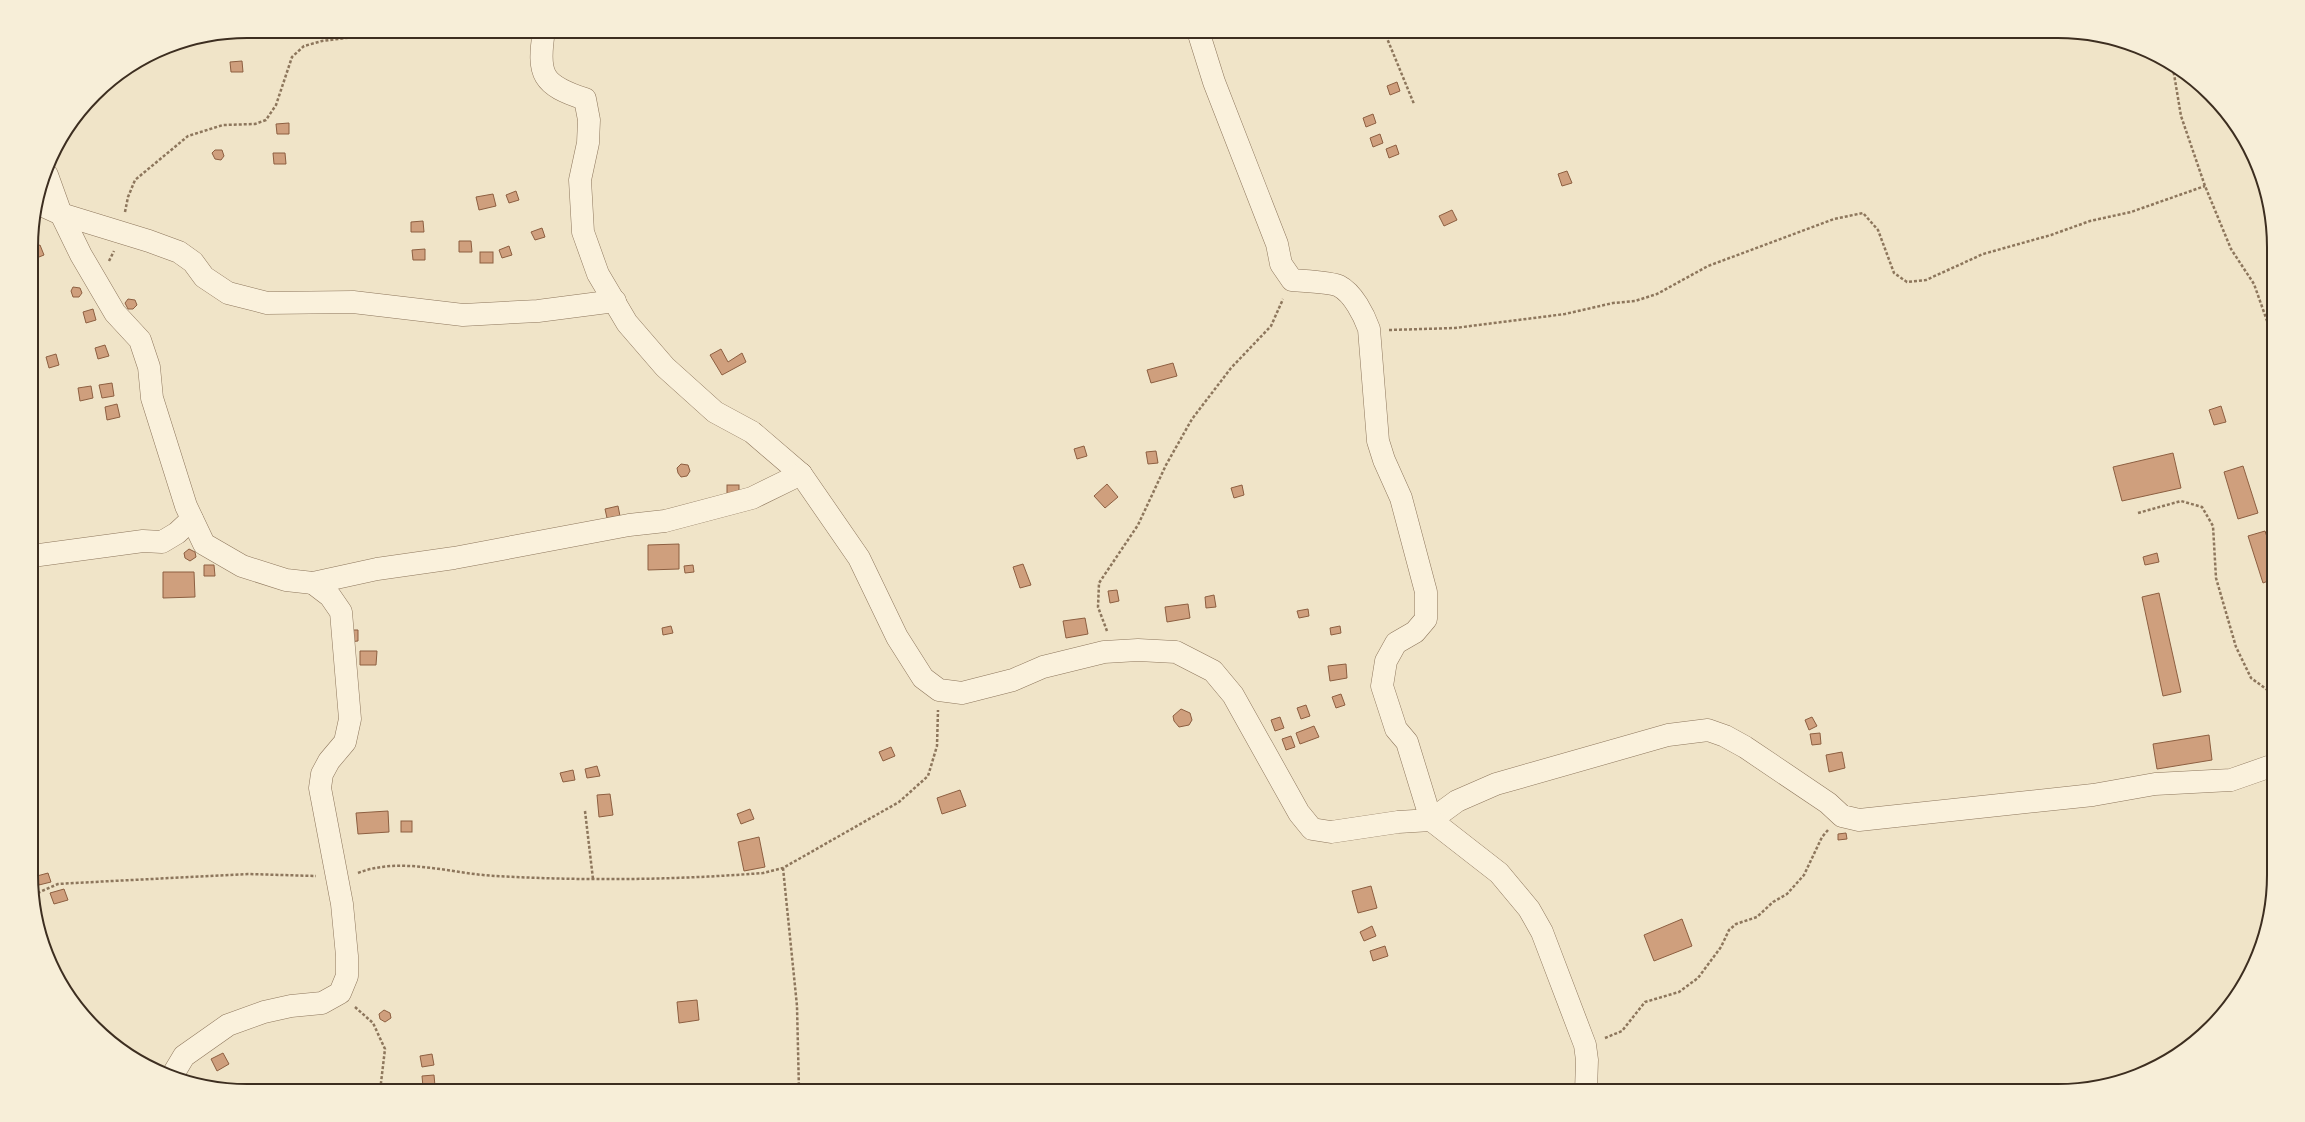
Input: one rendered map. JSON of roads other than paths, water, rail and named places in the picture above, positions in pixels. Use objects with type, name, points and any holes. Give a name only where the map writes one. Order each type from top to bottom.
[{"type":"street","points":[[543,38],[540,64],[546,81],[567,93],[585,99],[589,120],[588,143],[580,180],[583,232],[598,274],[627,323],[665,367],[715,412],[752,432],[801,474],[859,558],[897,637],[922,678],[939,690],[962,693],[1013,680],[1042,667],[1104,652],[1138,650],[1176,652],[1213,671],[1233,695],[1299,813],[1312,828],[1331,832],[1398,822],[1431,820],[1457,802],[1496,784],[1668,735],[1708,730],[1725,736],[1745,747],[1828,803],[1842,816],[1859,820],[1884,819],[2093,795],[2156,784],[2231,780],[2267,767]]},
{"type":"street","points":[[1200,38],[1214,82],[1277,244],[1281,264],[1292,280],[1338,286],[1364,315],[1369,329],[1378,441],[1384,460],[1401,498],[1426,592],[1426,619],[1415,632],[1396,643],[1386,661],[1382,686],[1396,728],[1407,742],[1431,820],[1499,873],[1529,909],[1542,932],[1585,1045],[1587,1066],[1586,1084]]},
{"type":"street","points":[[49,180],[61,214],[114,313],[140,340],[149,367],[152,398],[186,506],[204,544],[242,566],[286,580],[313,583],[377,569],[454,558],[629,525],[665,521],[752,498],[801,474]]},
{"type":"street","points":[[42,205],[61,214],[149,240],[179,252],[193,262],[204,277],[228,293],[267,303],[353,302],[463,316],[545,310],[615,301]]},
{"type":"street","points":[[38,555],[143,541],[162,542],[177,533],[192,519]]},
{"type":"street","points":[[175,1071],[184,1056],[228,1025],[264,1012],[291,1006],[322,1003],[340,993],[347,976],[342,904],[320,788],[322,774],[330,761],[346,742],[350,719],[341,612],[330,596],[313,583]]}]
